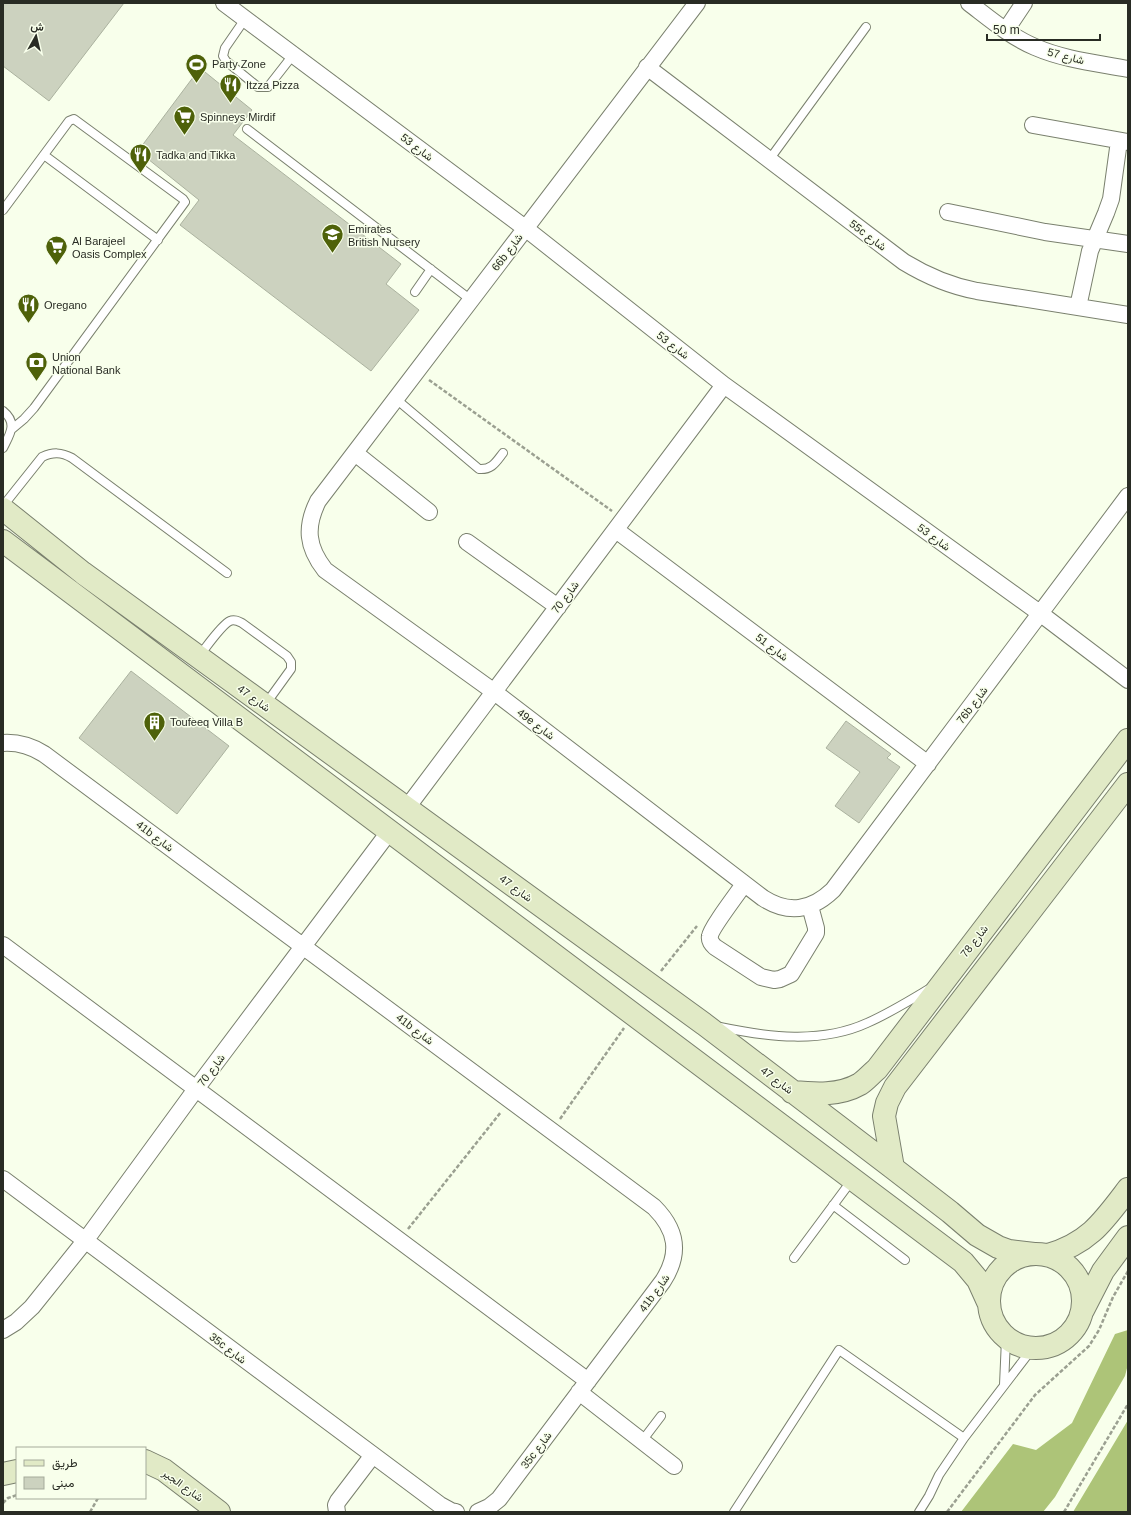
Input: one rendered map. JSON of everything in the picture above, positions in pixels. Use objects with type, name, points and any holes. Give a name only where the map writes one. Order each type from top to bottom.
[{"type":"street","name":"شارع 53","points":[[224,3],[525,228],[724,385],[1041,614],[1128,680]]},
{"type":"street","name":"66b شارع","points":[[318,502],[697,3]]},
{"type":"street","name":"شارع 57","points":[[969,3],[1024,42],[1050,53],[1066,58],[1128,69]]},
{"type":"street","points":[[1006,30],[1024,3]]},
{"type":"street","name":"55c شارع","points":[[647,67],[904,262],[931,277],[961,288],[1128,315]]},
{"type":"street","points":[[1033,125],[1123,141],[1110,198],[1087,263],[1078,307]]},
{"type":"street","points":[[948,212],[996,223],[1094,240],[1128,244]]},
{"type":"street","name":"شارع 70","points":[[406,809],[724,385]]},
{"type":"street","points":[[355,453],[429,512]]},
{"type":"street","name":"76b شارع","points":[[810,906],[819,902],[833,890],[1128,496]]},
{"type":"street","name":"49e شارع","points":[[318,502],[312,512],[309,524],[309,537],[312,549],[324,570],[493,691],[763,898],[780,906],[795,908],[810,906]]},
{"type":"street","name":"شارع 47","points":[[3,509],[83,574],[704,1024],[950,1212],[977,1235],[998,1247],[1009,1251],[1041,1254]]},
{"type":"street","name":"شارع 51","points":[[620,525],[928,764]]},
{"type":"street","points":[[3,541],[963,1262],[978,1280],[984,1291],[988,1302],[990,1316],[996,1328],[1006,1338],[1018,1346],[1032,1349],[1046,1348],[1059,1343],[1070,1335],[1078,1323],[1099,1277],[1128,1237]]},
{"type":"street","points":[[467,542],[558,607]]},
{"type":"street","points":[[36,566],[40,558],[48,556],[83,574]]},
{"type":"street","name":"شارع 78","points":[[792,1092],[812,1094],[840,1092],[860,1084],[877,1069],[1128,740]]},
{"type":"street","name":"41b شارع","points":[[3,743],[25,744],[44,754],[654,1207],[663,1216],[669,1225],[675,1248],[670,1271],[584,1387]]},
{"type":"street","points":[[893,1168],[884,1116],[887,1103],[895,1087],[1128,784]]},
{"type":"street","name":"شارع 70","points":[[3,1330],[16,1322],[32,1307],[85,1241],[196,1089],[389,832]]},
{"type":"street","points":[[744,884],[712,930],[710,939],[711,944],[767,979],[780,979],[791,974],[816,933],[810,906]]},
{"type":"street","points":[[3,945],[400,1240],[584,1387],[642,1441],[674,1466]]},
{"type":"street","name":"35c شارع","points":[[3,1179],[440,1505],[456,1512]]},
{"type":"street","points":[[988,1302],[992,1281],[1005,1265],[1023,1255],[1041,1254],[1075,1245],[1087,1237],[1107,1217],[1128,1190]]},
{"type":"street","points":[[1041,1254],[1061,1261],[1072,1270],[1080,1282],[1083,1296],[1083,1310]]},
{"type":"street","name":"35c شارع","points":[[478,1512],[489,1507],[499,1499],[584,1387]]},
{"type":"street","points":[[337,1512],[336,1505],[338,1501],[373,1455]]},
{"type":"street","name":"شارع الجير","points":[[146,1461],[164,1470],[219,1512]]},
{"type":"street","points":[[3,1474],[16,1471]]},
{"type":"lane","points":[[245,19],[225,48],[223,56],[226,61],[256,85],[262,88],[268,87],[293,55]]},
{"type":"lane","points":[[769,160],[866,27]]},
{"type":"lane","points":[[3,210],[69,121],[75,119],[185,202],[184,206],[34,408],[12,429],[3,448]]},
{"type":"lane","points":[[247,129],[471,300]]},
{"type":"lane","points":[[44,155],[158,240]]},
{"type":"lane","points":[[415,292],[431,269]]},
{"type":"lane","points":[[396,399],[480,469],[493,466],[503,453]]},
{"type":"lane","points":[[3,411],[12,423],[12,429]]},
{"type":"lane","points":[[3,506],[42,457],[49,454],[65,454],[227,573]]},
{"type":"lane","points":[[198,658],[225,624],[235,620],[242,623],[287,656],[291,662],[291,669],[265,706]]},
{"type":"lane","points":[[704,1024],[776,1036],[799,1037],[843,1032],[868,1023],[942,982]]},
{"type":"lane","points":[[794,1258],[852,1179]]},
{"type":"lane","points":[[833,1205],[905,1260]]},
{"type":"lane","points":[[1004,1385],[1006,1338]]},
{"type":"lane","points":[[919,1512],[939,1475],[964,1438],[1032,1349]]},
{"type":"lane","points":[[734,1512],[839,1350],[964,1438]]},
{"type":"lane","points":[[642,1441],[661,1416]]},
{"type":"path","points":[[417,372],[620,525]]},
{"type":"path","points":[[649,985],[697,925]]},
{"type":"path","points":[[552,1131],[633,1015]]},
{"type":"path","points":[[400,1240],[510,1100]]},
{"type":"path","points":[[947,1512],[1036,1395],[1089,1346],[1099,1330],[1113,1297],[1128,1271]]},
{"type":"path","points":[[1064,1512],[1128,1404]]},
{"type":"path","points":[[3,1503],[8,1498],[16,1495]]},
{"type":"path","points":[[90,1512],[97,1499]]},
{"type":"green space","points":[[1128,1330],[1128,1364],[1125,1376],[1055,1497],[1043,1512],[961,1512],[1013,1444],[1036,1450],[1072,1423],[1115,1334]]},
{"type":"green space","points":[[1128,1420],[1128,1512],[1073,1512]]},
{"type":"building","points":[[3,3],[124,3],[49,101],[3,66]]},
{"type":"building","points":[[200,68],[252,110],[233,135],[401,264],[386,284],[419,310],[371,371],[180,225],[199,200],[138,151]]},
{"type":"building","name":"Toufeeq Villa B","points":[[131,671],[229,746],[177,814],[79,738]]},
{"type":"building","points":[[846,721],[891,754],[887,758],[900,767],[859,823],[835,806],[860,772],[826,748]]},
{"type":"place","name":"Party Zone","points":[[196,84]]},
{"type":"place","name":"Itzza Pizza","points":[[230,104]]},
{"type":"place","name":"Spinneys Mirdif","points":[[184,136]]},
{"type":"place","name":"Tadka and Tikka","points":[[140,174]]},
{"type":"place","name":"Emirates British Nursery","points":[[333,254]]},
{"type":"place","name":"Al Barajeel Oasis Complex","points":[[56,266]]},
{"type":"place","name":"Oregano","points":[[29,324]]},
{"type":"place","name":"Union National Bank","points":[[36,382]]},
{"type":"place","name":"Toufeeq Villa B","points":[[154,742]]}]
